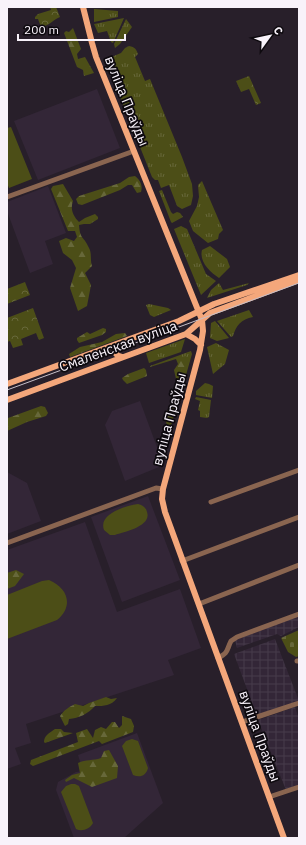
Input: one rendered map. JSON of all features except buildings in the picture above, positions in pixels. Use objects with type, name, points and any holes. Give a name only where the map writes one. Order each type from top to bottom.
[{"type":"main road","name":"вуліца Праўды","points":[[83,7],[96,57],[202,320],[204,331],[201,345],[163,489],[162,499],[182,561],[284,838]]},
{"type":"main road","name":"Смаленская вуліца","points":[[7,384],[179,321],[214,304],[299,275]]},
{"type":"main road","name":"Смаленская вуліца","points":[[7,400],[186,334],[210,313],[299,280]]},
{"type":"main road","points":[[186,334],[195,339],[201,345]]},
{"type":"main road","points":[[117,344],[114,348],[115,352],[118,356],[122,357]]},
{"type":"main road","points":[[106,348],[111,350],[112,353],[112,358],[110,361]]},
{"type":"street","points":[[7,197],[134,151]]},
{"type":"street","points":[[211,502],[299,470]]},
{"type":"street","points":[[7,543],[156,488],[163,489]]},
{"type":"street","points":[[182,561],[299,517]]},
{"type":"street","points":[[198,604],[299,564]]},
{"type":"street","points":[[218,658],[226,654],[231,641],[237,637],[299,614]]},
{"type":"street","points":[[242,722],[299,703]]},
{"type":"street","points":[[269,797],[299,786]]},
{"type":"shaded area","points":[[97,89],[120,148],[38,180],[14,121]]},
{"type":"shaded area","points":[[48,186],[66,233],[45,241],[53,264],[30,273],[7,211],[7,202]]},
{"type":"shaded area","points":[[140,401],[161,458],[159,467],[125,481],[105,425],[112,411]]},
{"type":"shaded area","points":[[7,472],[27,483],[41,521],[7,534]]},
{"type":"shaded area","points":[[148,496],[180,580],[122,602],[91,517]]},
{"type":"shaded area","points":[[85,522],[117,612],[180,589],[201,648],[168,660],[174,675],[26,724],[31,743],[15,748],[21,764],[7,769],[7,550]]},
{"type":"shaded area","points":[[299,615],[299,627],[281,636],[277,634],[237,648],[235,640]]},
{"type":"shaded area","points":[[275,639],[299,701],[257,716],[234,654]]},
{"type":"shaded area","points":[[295,707],[299,719],[299,785],[286,790],[258,720]]},
{"type":"shaded area","points":[[137,733],[163,803],[124,838],[74,838],[56,790],[58,782],[76,772],[83,771],[78,755]]},
{"type":"green space","points":[[50,7],[56,7],[60,17],[46,26],[41,27],[38,19],[35,19],[35,17],[38,14],[51,10]]},
{"type":"green space","points":[[94,9],[118,11],[118,17],[94,22]]},
{"type":"green space","points":[[124,18],[113,43],[111,42],[107,31],[98,33],[94,24]]},
{"type":"green space","points":[[126,19],[132,27],[120,44],[115,48],[114,44]]},
{"type":"green space","points":[[73,28],[81,49],[77,54],[78,59],[85,57],[94,73],[84,76],[83,70],[77,67],[64,33],[66,31],[69,32]]},
{"type":"green space","points":[[129,46],[134,48],[138,54],[135,57],[145,81],[150,79],[192,184],[193,196],[191,205],[182,209],[177,206],[169,185],[161,188],[158,180],[155,180],[152,177],[106,62],[109,58],[121,53]]},
{"type":"green space","points":[[249,76],[261,103],[256,105],[249,89],[241,92],[236,81]]},
{"type":"green space","points":[[11,127],[32,179],[9,188],[7,183],[7,128]]},
{"type":"green space","points":[[135,176],[141,183],[141,192],[137,193],[132,185],[128,185],[120,190],[82,205],[78,204],[76,199],[79,196],[120,183],[129,177]]},
{"type":"green space","points":[[202,181],[223,230],[219,234],[218,239],[208,243],[193,231],[189,221],[197,206],[199,197],[198,185]]},
{"type":"green space","points":[[63,184],[73,201],[73,212],[79,222],[95,214],[98,217],[98,219],[90,224],[79,225],[81,236],[90,250],[92,266],[85,273],[91,285],[87,306],[78,311],[70,288],[76,268],[72,260],[63,253],[59,241],[66,238],[74,241],[77,237],[75,231],[68,231],[51,189],[53,186]]},
{"type":"green space","points":[[162,190],[171,212],[173,214],[177,212],[180,213],[183,217],[172,223],[159,191]]},
{"type":"green space","points":[[181,226],[187,229],[206,274],[216,281],[201,295],[174,229]]},
{"type":"green space","points":[[210,246],[227,259],[230,267],[219,278],[209,270],[202,259],[202,250]]},
{"type":"green space","points":[[25,282],[30,295],[7,304],[7,289]]},
{"type":"green space","points":[[219,283],[223,290],[249,283],[247,285],[207,298],[211,290]]},
{"type":"green space","points":[[149,304],[171,310],[154,317],[150,315],[146,305]]},
{"type":"green space","points":[[33,308],[44,338],[39,340],[36,333],[21,339],[23,345],[13,348],[10,341],[7,342],[7,318]]},
{"type":"green space","points":[[249,310],[253,317],[242,321],[231,337],[217,321]]},
{"type":"green space","points":[[215,321],[229,338],[217,341],[210,338],[211,323]]},
{"type":"green space","points":[[103,328],[106,329],[106,332],[102,335],[79,343],[77,340],[77,338],[87,332],[90,334]]},
{"type":"green space","points":[[125,333],[127,336],[70,357],[69,354],[80,347],[102,342],[116,334]]},
{"type":"green space","points":[[185,339],[181,352],[149,363],[146,353]]},
{"type":"green space","points":[[216,343],[229,350],[225,364],[213,374],[207,347]]},
{"type":"green space","points":[[191,351],[192,354],[182,389],[179,392],[174,370],[178,364],[176,359],[150,367],[150,366]]},
{"type":"green space","points":[[186,356],[187,363],[182,390],[180,391],[179,383],[182,376],[180,373],[177,373],[175,369],[178,367],[178,360]]},
{"type":"green space","points":[[144,368],[147,376],[127,384],[123,380],[122,378],[128,374]]},
{"type":"green space","points":[[205,383],[213,386],[212,398],[196,395],[196,391]]},
{"type":"green space","points":[[176,396],[178,403],[169,432],[164,415],[170,407],[172,398]]},
{"type":"green space","points":[[196,397],[211,400],[209,417],[200,417],[200,411],[198,410],[200,401],[195,399]]},
{"type":"green space","points":[[41,406],[45,407],[48,413],[46,416],[27,422],[7,431],[8,418]]},
{"type":"green space","points":[[138,504],[144,506],[147,512],[146,521],[142,525],[115,535],[110,535],[104,530],[103,524],[109,515],[120,509]]},
{"type":"green space","points":[[16,570],[24,574],[15,586],[7,589],[7,573]]},
{"type":"green space","points":[[49,580],[55,583],[64,592],[67,603],[66,609],[62,615],[57,620],[7,639],[7,595],[42,581]]},
{"type":"green space","points":[[299,630],[299,656],[296,657],[288,652],[281,638]]},
{"type":"green space","points":[[106,697],[111,699],[117,698],[110,704],[95,706],[83,715],[69,719],[68,724],[65,726],[60,716],[67,709],[75,704],[83,706]]},
{"type":"green space","points":[[122,716],[131,719],[134,726],[133,732],[102,744],[99,741],[33,766],[30,764],[31,760],[78,742],[76,733],[87,729],[93,738],[95,730],[101,727],[106,729],[112,722],[115,722],[119,728],[122,725]]},
{"type":"green space","points":[[55,729],[61,729],[64,732],[73,733],[45,743],[44,740],[46,736]]},
{"type":"green space","points":[[132,739],[138,741],[148,768],[144,775],[133,775],[122,746],[126,741]]},
{"type":"green space","points":[[109,750],[118,766],[117,778],[92,787],[74,778],[66,782],[65,780],[72,775],[80,773],[78,763],[101,758],[104,751]]},
{"type":"green space","points":[[71,784],[79,786],[93,823],[86,829],[76,829],[61,792],[66,786]]},
{"type":"tram line","points":[[7,390],[299,283]]}]
